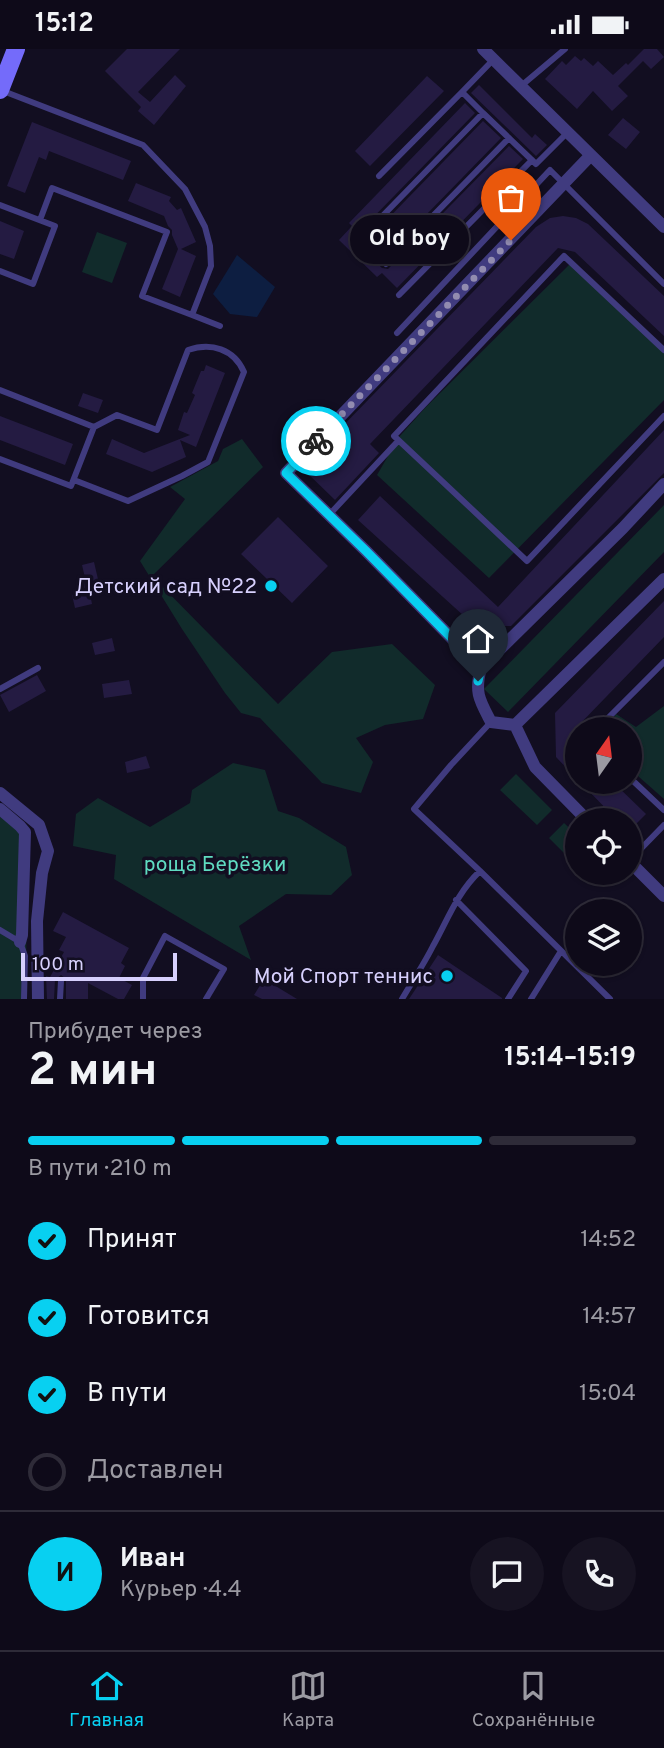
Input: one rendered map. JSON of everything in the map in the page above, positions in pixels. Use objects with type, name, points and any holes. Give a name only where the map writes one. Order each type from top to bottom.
[{"type":"street","points":[[0,90],[16,49]]},
{"type":"street","points":[[483,49],[664,227]]},
{"type":"street","points":[[481,668],[286,473],[479,280],[591,155]]},
{"type":"street","points":[[515,725],[491,722],[479,700],[478,681],[481,668],[624,528],[659,486]]},
{"type":"street","points":[[515,725],[664,579]]},
{"type":"street","points":[[515,725],[535,767],[575,808]]},
{"type":"street","points":[[0,793],[39,825],[48,851],[42,873],[37,921],[38,999]]},
{"type":"street","points":[[0,809],[25,832],[20,942]]},
{"type":"street","points":[[642,873],[664,895]]},
{"type":"lane","points":[[521,86],[565,49]]},
{"type":"lane","points":[[379,176],[494,59]]},
{"type":"lane","points":[[0,90],[142,145],[185,189],[205,227],[210,246],[211,266],[192,315]]},
{"type":"lane","points":[[462,92],[536,164],[567,132]]},
{"type":"lane","points":[[483,113],[360,239],[386,264],[509,138]]},
{"type":"lane","points":[[399,295],[532,160]]},
{"type":"lane","points":[[397,333],[550,170],[664,284]]},
{"type":"lane","points":[[40,220],[52,188],[167,232],[142,296],[220,325]]},
{"type":"lane","points":[[0,205],[55,226],[33,284],[0,271]]},
{"type":"lane","points":[[664,350],[564,256],[394,436],[527,561],[664,416]]},
{"type":"lane","points":[[505,304],[512,311]]},
{"type":"lane","points":[[0,459],[72,486],[74,480],[94,426],[117,415],[157,431],[188,350],[203,346],[220,349],[240,364],[244,372],[208,461],[128,501],[74,480]]},
{"type":"lane","points":[[0,390],[94,426]]},
{"type":"lane","points":[[329,515],[398,441]]},
{"type":"lane","points":[[624,457],[632,464]]},
{"type":"lane","points":[[609,717],[664,662]]},
{"type":"lane","points":[[0,689],[38,668]]},
{"type":"lane","points":[[491,722],[414,809],[610,999]]},
{"type":"lane","points":[[642,789],[664,810]]},
{"type":"lane","points":[[642,848],[664,825]]},
{"type":"lane","points":[[402,999],[433,948],[456,900],[468,882],[480,871]]},
{"type":"lane","points":[[456,900],[526,971],[508,999]]},
{"type":"lane","points":[[0,930],[20,942],[24,957],[24,999]]},
{"type":"lane","points":[[143,999],[143,978],[165,936],[223,969],[206,999]]},
{"type":"lane","points":[[531,999],[561,951]]},
{"type":"lane","points":[[60,999],[61,981]]},
{"type":"green space","points":[[97,232],[127,243],[112,283],[82,272]]},
{"type":"green space","points":[[570,264],[664,350],[664,400],[489,578],[377,475],[399,437],[425,408]]},
{"type":"green space","points":[[242,439],[263,467],[152,576],[278,704],[332,652],[392,644],[435,685],[423,719],[385,725],[356,738],[373,762],[361,793],[322,783],[260,718],[241,713],[182,629],[140,561],[185,499],[170,487],[218,461],[223,449]]},
{"type":"green space","points":[[664,505],[664,552],[508,712],[484,689]]},
{"type":"green space","points":[[664,706],[664,799],[642,780],[642,722]]},
{"type":"green space","name":"роща Берёзки","points":[[233,763],[265,770],[278,811],[299,818],[346,847],[352,875],[331,895],[286,894],[239,926],[251,960],[114,879],[116,855],[73,846],[76,814],[98,798],[150,827],[190,803],[192,790]]},
{"type":"green space","points":[[516,774],[552,810],[537,825],[500,790]]},
{"type":"green space","points":[[0,803],[27,826],[26,999],[0,999]]},
{"type":"green space","points":[[565,824],[565,854],[549,838]]},
{"type":"water","points":[[237,255],[275,287],[257,317],[230,314],[213,294]]},
{"type":"building","points":[[127,49],[180,49],[138,92],[150,102],[175,75],[186,86],[154,125],[138,111],[141,107],[105,71]]},
{"type":"building","points":[[644,49],[657,49],[664,57],[651,69],[643,61],[618,86],[628,96],[612,111],[593,91],[577,109],[545,79],[562,61],[566,65],[575,56],[581,61],[584,58],[593,66],[598,61],[613,75]]},
{"type":"building","points":[[427,76],[444,91],[370,166],[355,151]]},
{"type":"building","points":[[479,85],[532,138],[535,134],[547,145],[536,156],[471,93]]},
{"type":"building","points":[[465,103],[475,113],[356,235],[356,243],[382,268],[388,269],[509,146],[523,159],[397,288],[382,273],[377,277],[339,240],[352,226],[349,223]]},
{"type":"building","points":[[623,118],[640,132],[626,149],[608,135]]},
{"type":"building","points":[[483,121],[501,138],[386,256],[368,239]]},
{"type":"building","points":[[32,122],[131,161],[123,180],[49,151],[46,160],[39,157],[25,193],[7,186]]},
{"type":"building","points":[[136,183],[171,197],[169,201],[177,210],[181,208],[196,242],[181,249],[196,256],[180,297],[162,289],[178,249],[172,230],[164,216],[128,201]]},
{"type":"building","points":[[563,216],[588,224],[664,296],[664,336],[575,252],[558,248],[370,444],[379,453],[335,500],[302,468],[536,227],[550,218]]},
{"type":"building","points":[[0,221],[24,231],[14,259],[0,254]]},
{"type":"building","points":[[206,365],[225,373],[196,447],[180,440],[186,457],[152,472],[106,454],[112,439],[144,453],[190,435],[178,430],[184,412],[187,413],[195,395],[192,393],[201,371],[204,371]]},
{"type":"building","points":[[83,393],[103,400],[98,413],[78,406]]},
{"type":"building","points":[[0,416],[73,444],[65,465],[0,440]]},
{"type":"building","points":[[664,430],[664,473],[511,626],[475,626],[358,520],[380,496],[498,607]]},
{"type":"building","points":[[278,517],[328,566],[292,603],[241,554]]},
{"type":"building","points":[[94,562],[101,592],[90,594],[92,604],[75,608],[72,595],[81,593],[79,584],[86,582],[82,565]]},
{"type":"building","points":[[664,601],[664,637],[587,717],[565,717],[565,766],[556,757],[555,713]]},
{"type":"building","points":[[112,638],[115,651],[95,655],[92,643]]},
{"type":"building","points":[[37,675],[46,691],[9,712],[0,695]]},
{"type":"building","points":[[129,680],[132,694],[104,698],[102,684]]},
{"type":"building","points":[[146,756],[150,768],[127,773],[125,762]]},
{"type":"building","points":[[593,795],[626,795],[640,808],[605,808]]},
{"type":"building","points":[[63,912],[129,948],[121,963],[125,966],[119,978],[132,985],[124,999],[118,999],[88,983],[88,999],[66,999],[66,979],[61,975],[55,980],[54,999],[47,999],[46,976],[50,977],[64,952],[59,950],[66,937],[53,931]]},
{"type":"building","name":"Мой Спорт теннис","points":[[438,955],[502,998],[502,999],[409,999]]},
{"type":"building","points":[[264,979],[297,999],[262,999],[254,995]]},
{"type":"way so far","points":[[316,441],[511,240]]},
{"type":"place","name":"Old boy","points":[[511,240]]},
{"type":"place","name":"Детский сад №22","points":[[271,586]]},
{"type":"place","name":"Мой Спорт теннис","points":[[447,976]]},
{"type":"route","points":[[316,441],[286,473],[481,668],[478,681]]}]
